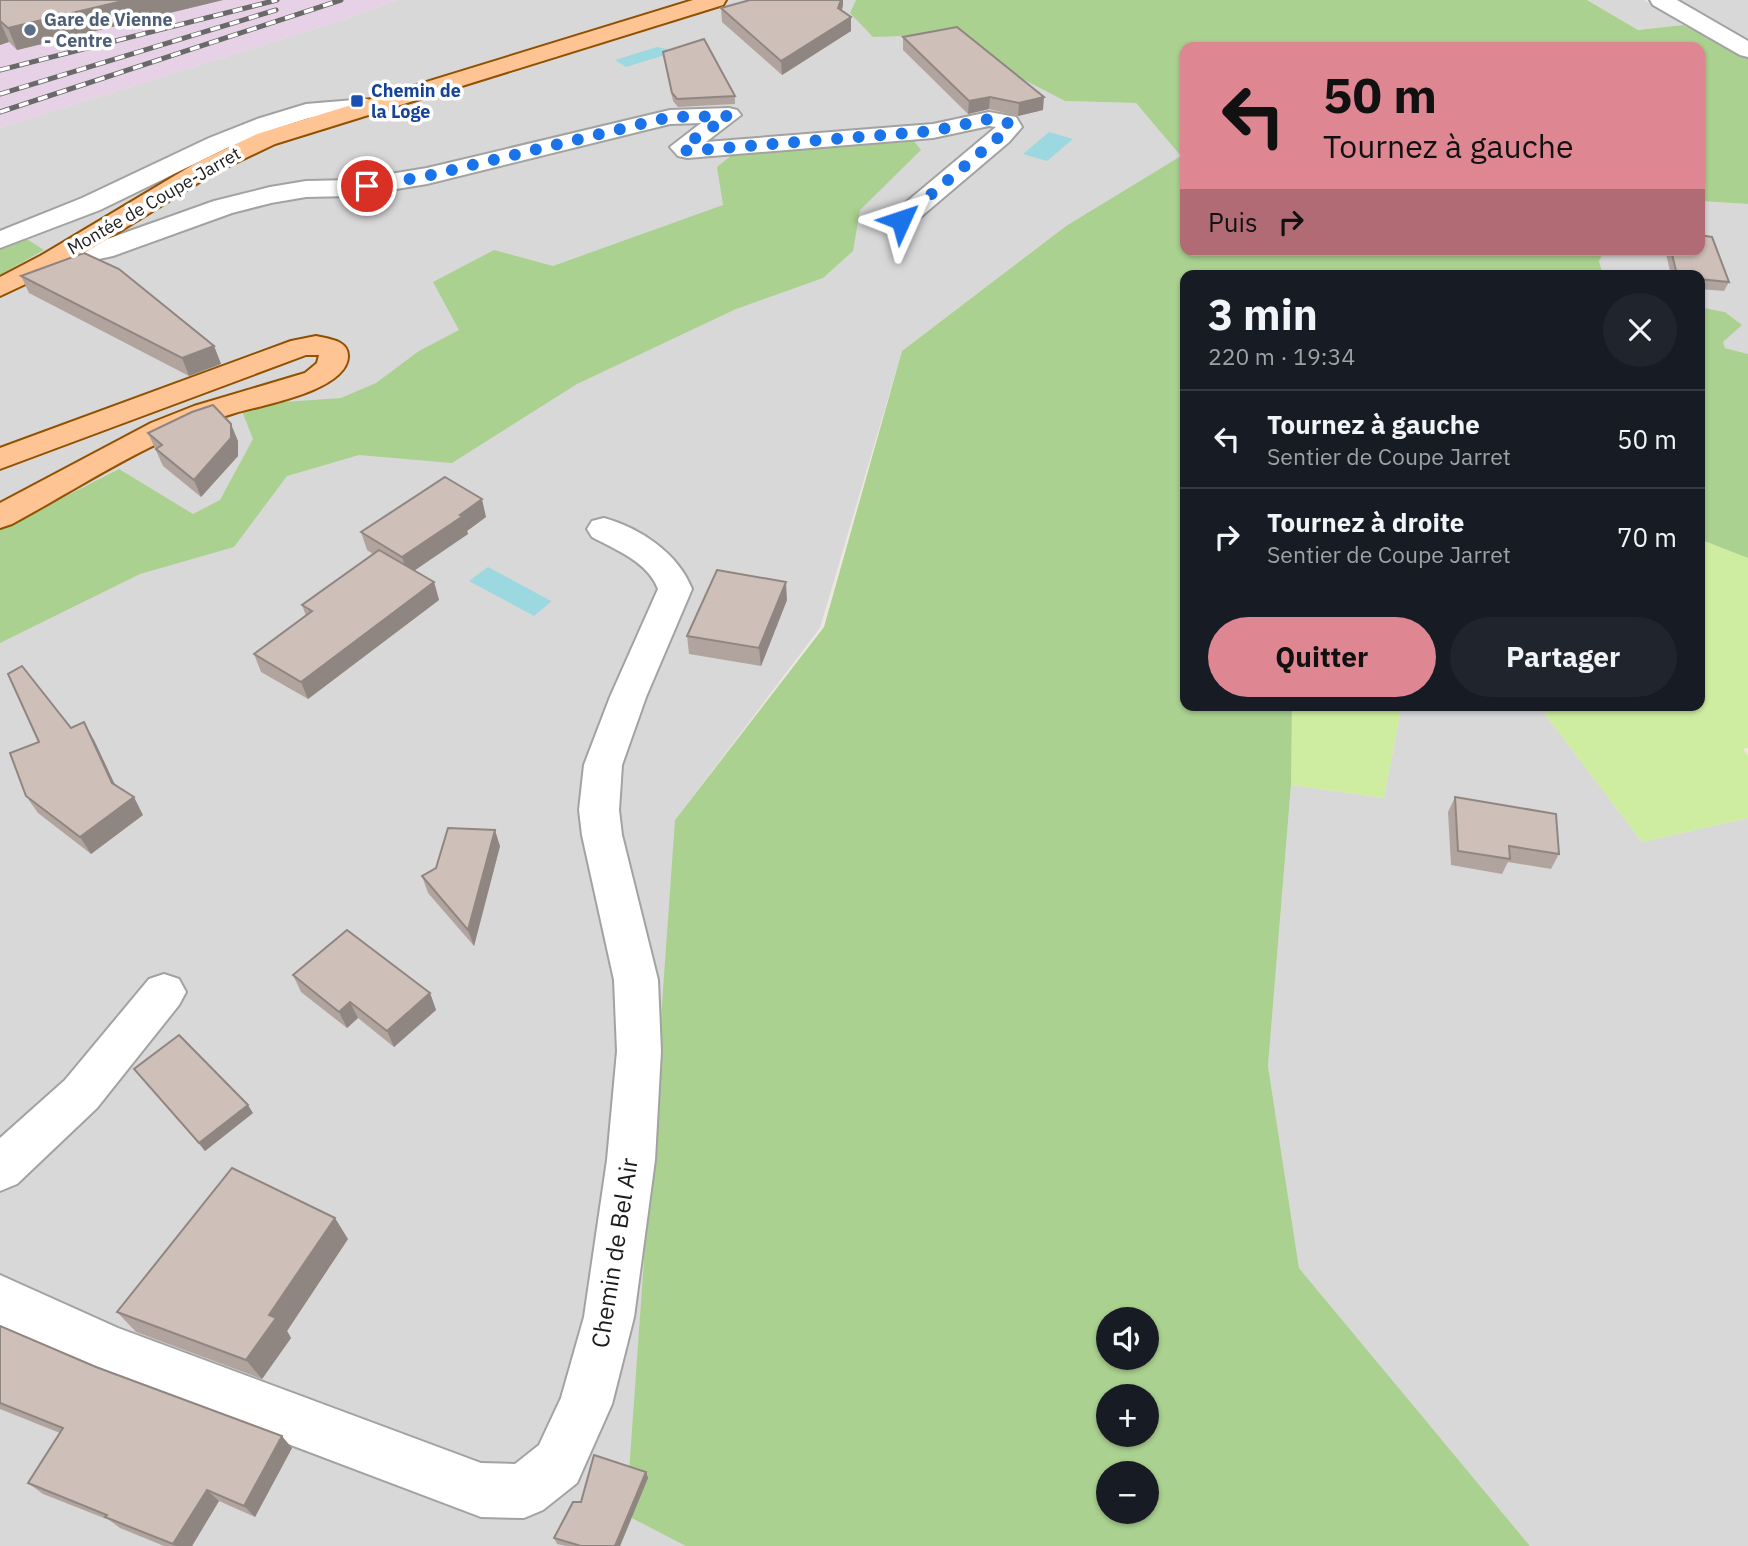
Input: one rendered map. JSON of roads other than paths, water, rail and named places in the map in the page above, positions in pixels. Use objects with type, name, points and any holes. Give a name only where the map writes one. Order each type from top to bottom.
[{"type":"main road","name":"Montée de Coupe-Jarret","points":[[0,288],[52,261],[226,157],[266,139],[715,0]]},
{"type":"main road","points":[[0,459],[301,346],[316,345],[333,350],[334,358],[328,370],[316,379],[205,412],[162,430],[0,517]]},
{"type":"street","points":[[1661,0],[1748,50]]},
{"type":"street","points":[[0,240],[91,204],[218,143],[266,124],[306,111],[366,106]]},
{"type":"street","points":[[52,261],[103,250],[223,207],[270,195],[306,189],[353,188],[427,176],[670,117],[729,116],[682,147],[687,151],[933,131],[989,119],[1007,122],[1010,127],[901,220]]},
{"type":"street","name":"Chemin de Bel Air","points":[[0,1300],[111,1351],[481,1490],[524,1491],[558,1464],[586,1404],[609,1317],[631,1160],[638,1064],[636,980],[600,822],[603,765],[628,697],[675,589],[672,575],[657,561],[604,529]]},
{"type":"street","points":[[0,1169],[81,1094],[164,992]]},
{"type":"water","points":[[657,47],[667,49],[668,54],[626,67],[615,60]]},
{"type":"water","points":[[1049,132],[1073,139],[1047,161],[1023,154]]},
{"type":"water","points":[[488,567],[552,601],[534,616],[469,581]]},
{"type":"railway","points":[[0,70],[277,0]]},
{"type":"railway","points":[[0,112],[341,0]]},
{"type":"railway","points":[[0,94],[276,10]]},
{"type":"place","name":"Gare de Vienne - Centre","points":[[30,30]]},
{"type":"place","name":"Chemin de la Loge","points":[[357,101]]}]
